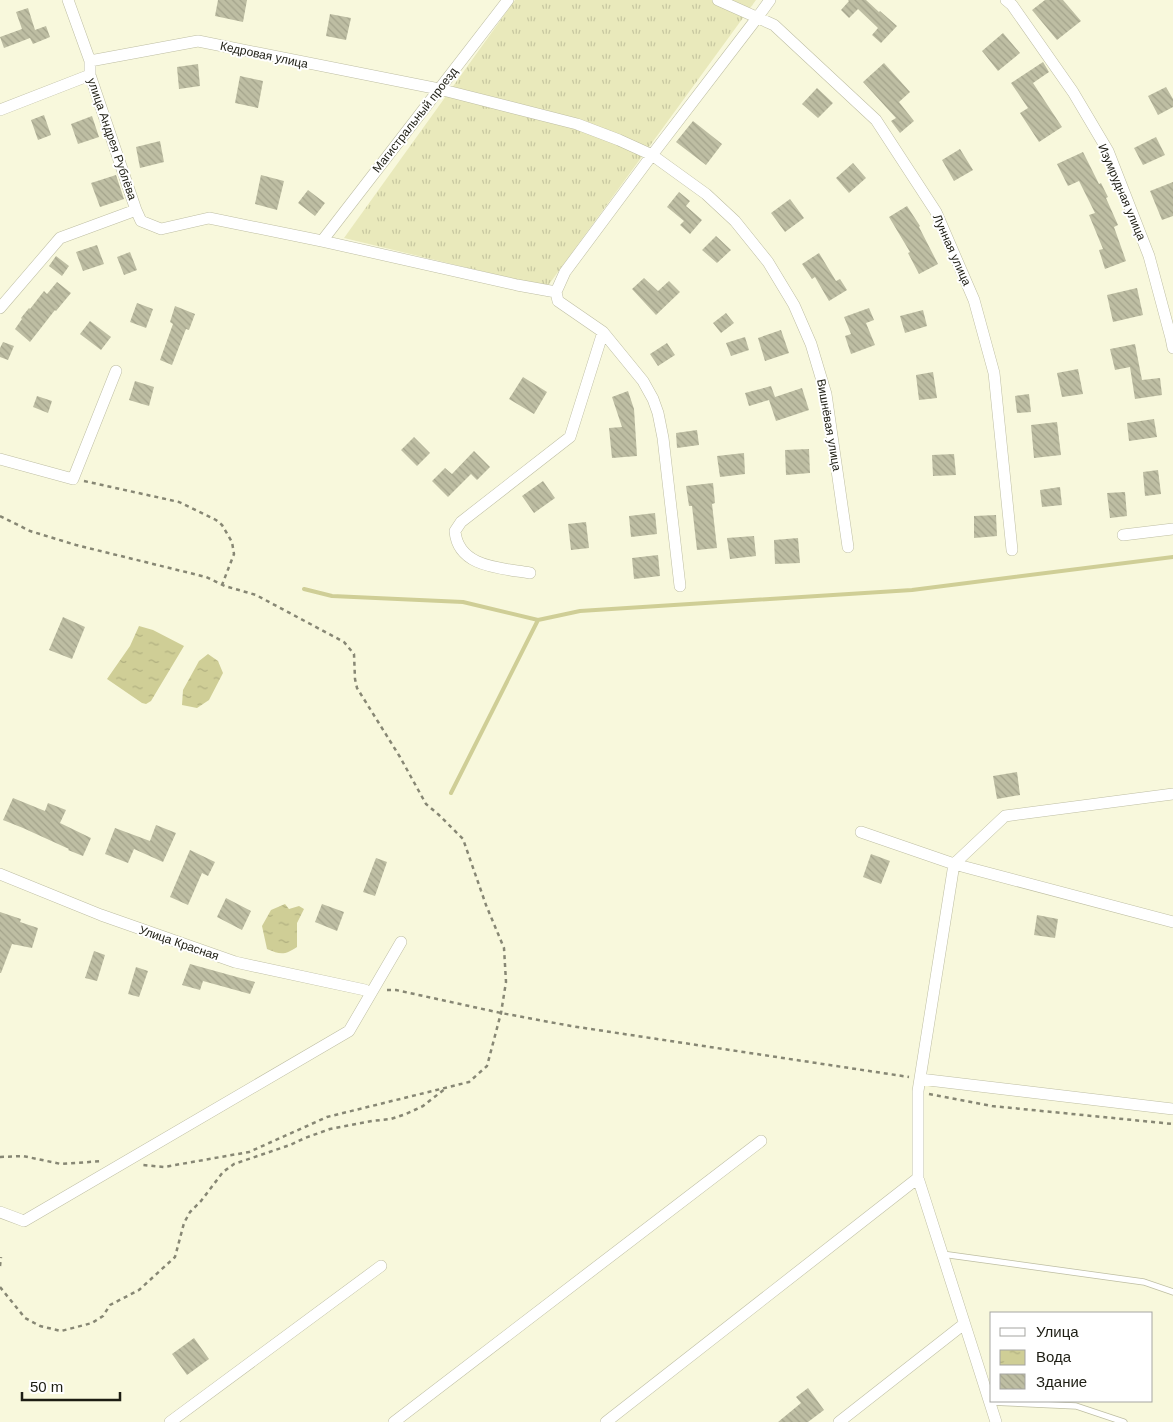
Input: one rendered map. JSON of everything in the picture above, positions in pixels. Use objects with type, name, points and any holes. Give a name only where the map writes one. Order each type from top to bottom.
[{"type":"street","name":"улица Андрея Рублёва","points":[[68,0],[90,61],[90,75],[138,216]]},
{"type":"street","name":"Магистральный проезд","points":[[322,241],[508,0]]},
{"type":"street","name":"Лунная улица","points":[[718,0],[774,25],[876,120],[936,212],[974,300],[994,373],[1012,550]]},
{"type":"street","points":[[680,586],[663,438],[653,399],[643,381],[604,332],[558,301],[556,292],[565,272],[770,0]]},
{"type":"street","name":"Изумрудная улица","points":[[1006,0],[1073,92],[1108,151],[1149,256],[1172,338],[1173,348]]},
{"type":"street","name":"Кедровая улица","points":[[90,61],[198,42],[439,89],[577,124],[620,140],[652,155]]},
{"type":"street","points":[[0,110],[90,75]]},
{"type":"street","name":"Вишнёвая улица","points":[[652,155],[706,194],[735,221],[768,262],[794,305],[810,344],[826,394],[848,547]]},
{"type":"street","points":[[0,308],[60,238],[138,216],[161,229],[209,218],[556,292]]},
{"type":"street","points":[[530,572],[488,565],[471,560],[455,541],[454,532],[461,522],[570,437],[604,332]]},
{"type":"street","points":[[0,459],[73,479],[116,371]]},
{"type":"street","points":[[1123,535],[1173,529]]},
{"type":"street","points":[[996,1422],[918,1178],[918,1092],[954,864],[1005,816],[1173,794]]},
{"type":"street","points":[[861,832],[954,864],[1173,922]]},
{"type":"street","name":"Улица Красная","points":[[0,874],[102,915],[235,962],[369,990]]},
{"type":"street","points":[[0,1212],[24,1220],[349,1031],[369,990],[401,942]]},
{"type":"street","points":[[920,1079],[1173,1109]]},
{"type":"street","points":[[394,1422],[761,1141]]},
{"type":"street","points":[[606,1422],[918,1178]]},
{"type":"street","points":[[170,1422],[381,1266]]},
{"type":"street","points":[[839,1422],[964,1324]]},
{"type":"lane","points":[[942,1254],[1144,1282],[1173,1292]]},
{"type":"lane","points":[[990,1402],[1076,1406],[1124,1422]]},
{"type":"path","points":[[73,479],[179,502],[216,520],[228,534],[232,542],[234,554],[222,585]]},
{"type":"path","points":[[0,516],[30,531],[48,537],[206,577],[222,585],[256,595],[344,642],[354,654],[357,688],[400,757],[426,804],[463,839],[486,905],[504,948],[506,982],[501,1013],[487,1066],[469,1082],[327,1116],[248,1152],[164,1167],[104,1161],[61,1164],[23,1156],[0,1157]]},
{"type":"path","points":[[369,990],[396,990],[570,1026],[920,1079]]},
{"type":"path","points":[[0,1287],[25,1318],[40,1326],[61,1331],[92,1324],[103,1316],[110,1305],[139,1290],[175,1257],[184,1222],[190,1212],[201,1202],[223,1172],[234,1164],[330,1129],[391,1119],[406,1114],[423,1106],[448,1087]]},
{"type":"path","points":[[918,1092],[992,1106],[1173,1124]]},
{"type":"path","points":[[0,1266],[1,1257]]},
{"type":"green space","points":[[515,0],[756,0],[547,287],[344,238]]},
{"type":"water","points":[[139,626],[153,630],[184,646],[151,701],[146,704],[107,679],[130,646]]},
{"type":"water","points":[[208,654],[218,661],[223,673],[209,700],[197,708],[182,705],[183,690],[199,661]]},
{"type":"water","points":[[285,904],[289,909],[299,906],[304,909],[297,923],[297,947],[286,953],[279,953],[267,949],[262,926],[271,910]]},
{"type":"building","points":[[218,0],[247,0],[243,22],[215,16]]},
{"type":"building","points":[[848,0],[866,0],[897,26],[881,43],[872,35],[878,28],[858,9],[849,18],[841,10]]},
{"type":"building","points":[[1045,0],[1063,0],[1081,21],[1057,40],[1032,10]]},
{"type":"building","points":[[28,8],[35,30],[46,26],[50,37],[33,44],[30,38],[4,48],[0,37],[22,29],[16,12]]},
{"type":"building","points":[[330,14],[351,18],[346,40],[326,36]]},
{"type":"building","points":[[1003,33],[1020,53],[998,71],[982,51]]},
{"type":"building","points":[[1043,62],[1049,72],[1033,83],[1062,127],[1039,142],[1020,113],[1028,108],[1011,83]]},
{"type":"building","points":[[884,63],[910,92],[899,102],[914,121],[900,133],[891,121],[896,118],[863,82]]},
{"type":"building","points":[[198,64],[200,86],[179,89],[177,67]]},
{"type":"building","points":[[240,76],[263,81],[258,108],[235,103]]},
{"type":"building","points":[[1166,87],[1173,99],[1173,107],[1158,115],[1148,96]]},
{"type":"building","points":[[817,88],[833,103],[818,118],[802,104]]},
{"type":"building","points":[[44,115],[51,135],[38,140],[31,120]]},
{"type":"building","points":[[92,116],[99,137],[78,144],[71,124]]},
{"type":"building","points":[[693,121],[722,144],[706,165],[676,142]]},
{"type":"building","points":[[1156,137],[1165,155],[1143,165],[1134,148]]},
{"type":"building","points":[[160,141],[164,162],[140,168],[136,147]]},
{"type":"building","points":[[960,149],[973,170],[954,181],[942,160]]},
{"type":"building","points":[[1083,152],[1099,184],[1101,183],[1108,197],[1106,198],[1118,225],[1114,227],[1126,261],[1105,269],[1099,250],[1103,249],[1089,215],[1095,213],[1079,181],[1068,186],[1057,164]]},
{"type":"building","points":[[853,163],[866,178],[849,193],[836,178]]},
{"type":"building","points":[[116,175],[124,199],[100,207],[91,183]]},
{"type":"building","points":[[261,175],[284,181],[277,210],[255,204]]},
{"type":"building","points":[[1173,182],[1173,216],[1162,220],[1150,191]]},
{"type":"building","points":[[308,190],[325,203],[315,216],[298,203]]},
{"type":"building","points":[[679,192],[690,201],[686,206],[702,220],[690,234],[680,225],[684,221],[667,207]]},
{"type":"building","points":[[790,199],[804,218],[785,232],[771,213]]},
{"type":"building","points":[[907,206],[920,226],[938,264],[919,274],[908,253],[910,252],[889,217]]},
{"type":"building","points":[[716,236],[731,250],[717,263],[702,250]]},
{"type":"building","points":[[97,245],[104,264],[83,271],[76,252]]},
{"type":"building","points":[[130,252],[137,270],[124,275],[117,257]]},
{"type":"building","points":[[819,253],[836,281],[840,279],[847,290],[829,301],[815,277],[812,279],[802,264]]},
{"type":"building","points":[[56,256],[69,266],[62,276],[49,266]]},
{"type":"building","points":[[644,278],[658,291],[669,281],[680,292],[656,315],[632,289]]},
{"type":"building","points":[[57,282],[71,293],[30,342],[15,329],[21,318],[44,291],[47,294]]},
{"type":"building","points":[[1137,288],[1143,315],[1113,322],[1107,295]]},
{"type":"building","points":[[137,303],[153,309],[146,328],[130,322]]},
{"type":"building","points":[[175,306],[195,314],[189,330],[186,329],[172,365],[160,360],[173,324],[170,322]]},
{"type":"building","points":[[869,308],[874,320],[866,323],[875,345],[851,354],[845,336],[851,334],[844,317]]},
{"type":"building","points":[[923,310],[927,326],[905,333],[900,316]]},
{"type":"building","points":[[726,313],[734,323],[721,333],[713,323]]},
{"type":"building","points":[[90,321],[111,337],[101,350],[80,334]]},
{"type":"building","points":[[781,330],[789,353],[765,361],[758,338]]},
{"type":"building","points":[[745,337],[749,350],[731,356],[726,343]]},
{"type":"building","points":[[3,342],[14,346],[8,360],[0,357],[0,348]]},
{"type":"building","points":[[667,343],[675,355],[658,366],[650,354]]},
{"type":"building","points":[[1135,344],[1142,380],[1160,378],[1162,395],[1135,399],[1130,367],[1115,370],[1110,349]]},
{"type":"building","points":[[1078,369],[1083,394],[1062,397],[1057,373]]},
{"type":"building","points":[[933,372],[937,398],[919,400],[916,375]]},
{"type":"building","points":[[523,377],[547,392],[534,414],[509,399]]},
{"type":"building","points":[[135,381],[154,387],[149,406],[129,400]]},
{"type":"building","points":[[771,386],[775,397],[802,388],[809,410],[776,421],[769,400],[749,406],[745,393]]},
{"type":"building","points":[[628,391],[634,409],[637,456],[612,458],[609,428],[622,427],[612,397]]},
{"type":"building","points":[[1029,394],[1031,412],[1017,413],[1015,396]]},
{"type":"building","points":[[37,396],[52,401],[48,413],[33,407]]},
{"type":"building","points":[[1154,419],[1157,437],[1129,441],[1127,423]]},
{"type":"building","points":[[1057,422],[1061,455],[1034,458],[1031,425]]},
{"type":"building","points":[[697,430],[699,445],[677,448],[676,433]]},
{"type":"building","points":[[414,437],[430,453],[417,466],[401,450]]},
{"type":"building","points":[[809,449],[810,473],[786,475],[785,450]]},
{"type":"building","points":[[474,451],[490,467],[477,480],[471,474],[448,497],[432,481],[445,468],[452,474]]},
{"type":"building","points":[[744,453],[745,474],[720,477],[717,456]]},
{"type":"building","points":[[954,454],[956,475],[933,476],[932,455]]},
{"type":"building","points":[[1158,470],[1161,494],[1145,496],[1143,472]]},
{"type":"building","points":[[543,481],[555,498],[534,513],[522,496]]},
{"type":"building","points":[[713,483],[715,503],[712,504],[717,548],[697,550],[692,506],[689,506],[686,486]]},
{"type":"building","points":[[1060,487],[1062,505],[1042,507],[1040,490]]},
{"type":"building","points":[[1125,492],[1127,516],[1110,518],[1107,493]]},
{"type":"building","points":[[655,513],[657,534],[631,537],[629,516]]},
{"type":"building","points":[[996,515],[997,536],[974,538],[974,516]]},
{"type":"building","points":[[586,522],[589,548],[571,550],[568,524]]},
{"type":"building","points":[[754,536],[756,556],[730,559],[727,538]]},
{"type":"building","points":[[798,538],[800,563],[775,564],[774,540]]},
{"type":"building","points":[[658,555],[660,576],[634,579],[632,558]]},
{"type":"building","points":[[63,617],[85,627],[72,659],[49,650]]},
{"type":"building","points":[[1017,772],[1020,795],[997,799],[993,776]]},
{"type":"building","points":[[13,798],[45,811],[48,803],[66,810],[60,823],[91,838],[83,856],[3,820]]},
{"type":"building","points":[[156,825],[176,833],[163,862],[134,849],[128,863],[105,854],[115,828],[150,841]]},
{"type":"building","points":[[190,850],[215,862],[208,876],[202,873],[188,905],[170,897]]},
{"type":"building","points":[[871,854],[890,861],[881,884],[863,877]]},
{"type":"building","points":[[376,858],[387,862],[375,896],[363,892]]},
{"type":"building","points":[[226,898],[251,911],[242,930],[217,917]]},
{"type":"building","points":[[322,904],[344,912],[337,931],[315,922]]},
{"type":"building","points":[[0,912],[21,919],[20,922],[38,928],[32,948],[12,944],[1,973],[0,973]]},
{"type":"building","points":[[1037,915],[1058,919],[1055,938],[1034,935]]},
{"type":"building","points":[[94,951],[105,955],[97,981],[85,978]]},
{"type":"building","points":[[190,964],[255,982],[250,994],[203,981],[200,990],[182,985]]},
{"type":"building","points":[[136,967],[148,971],[139,997],[128,994]]},
{"type":"building","points":[[194,1338],[209,1359],[187,1375],[172,1354]]},
{"type":"building","points":[[808,1388],[824,1410],[808,1422],[778,1422],[801,1403],[796,1397]]},
{"type":"waterway","points":[[451,793],[538,620],[580,611],[912,590],[1173,557]]},
{"type":"waterway","points":[[304,589],[332,596],[463,602],[538,620]]}]
